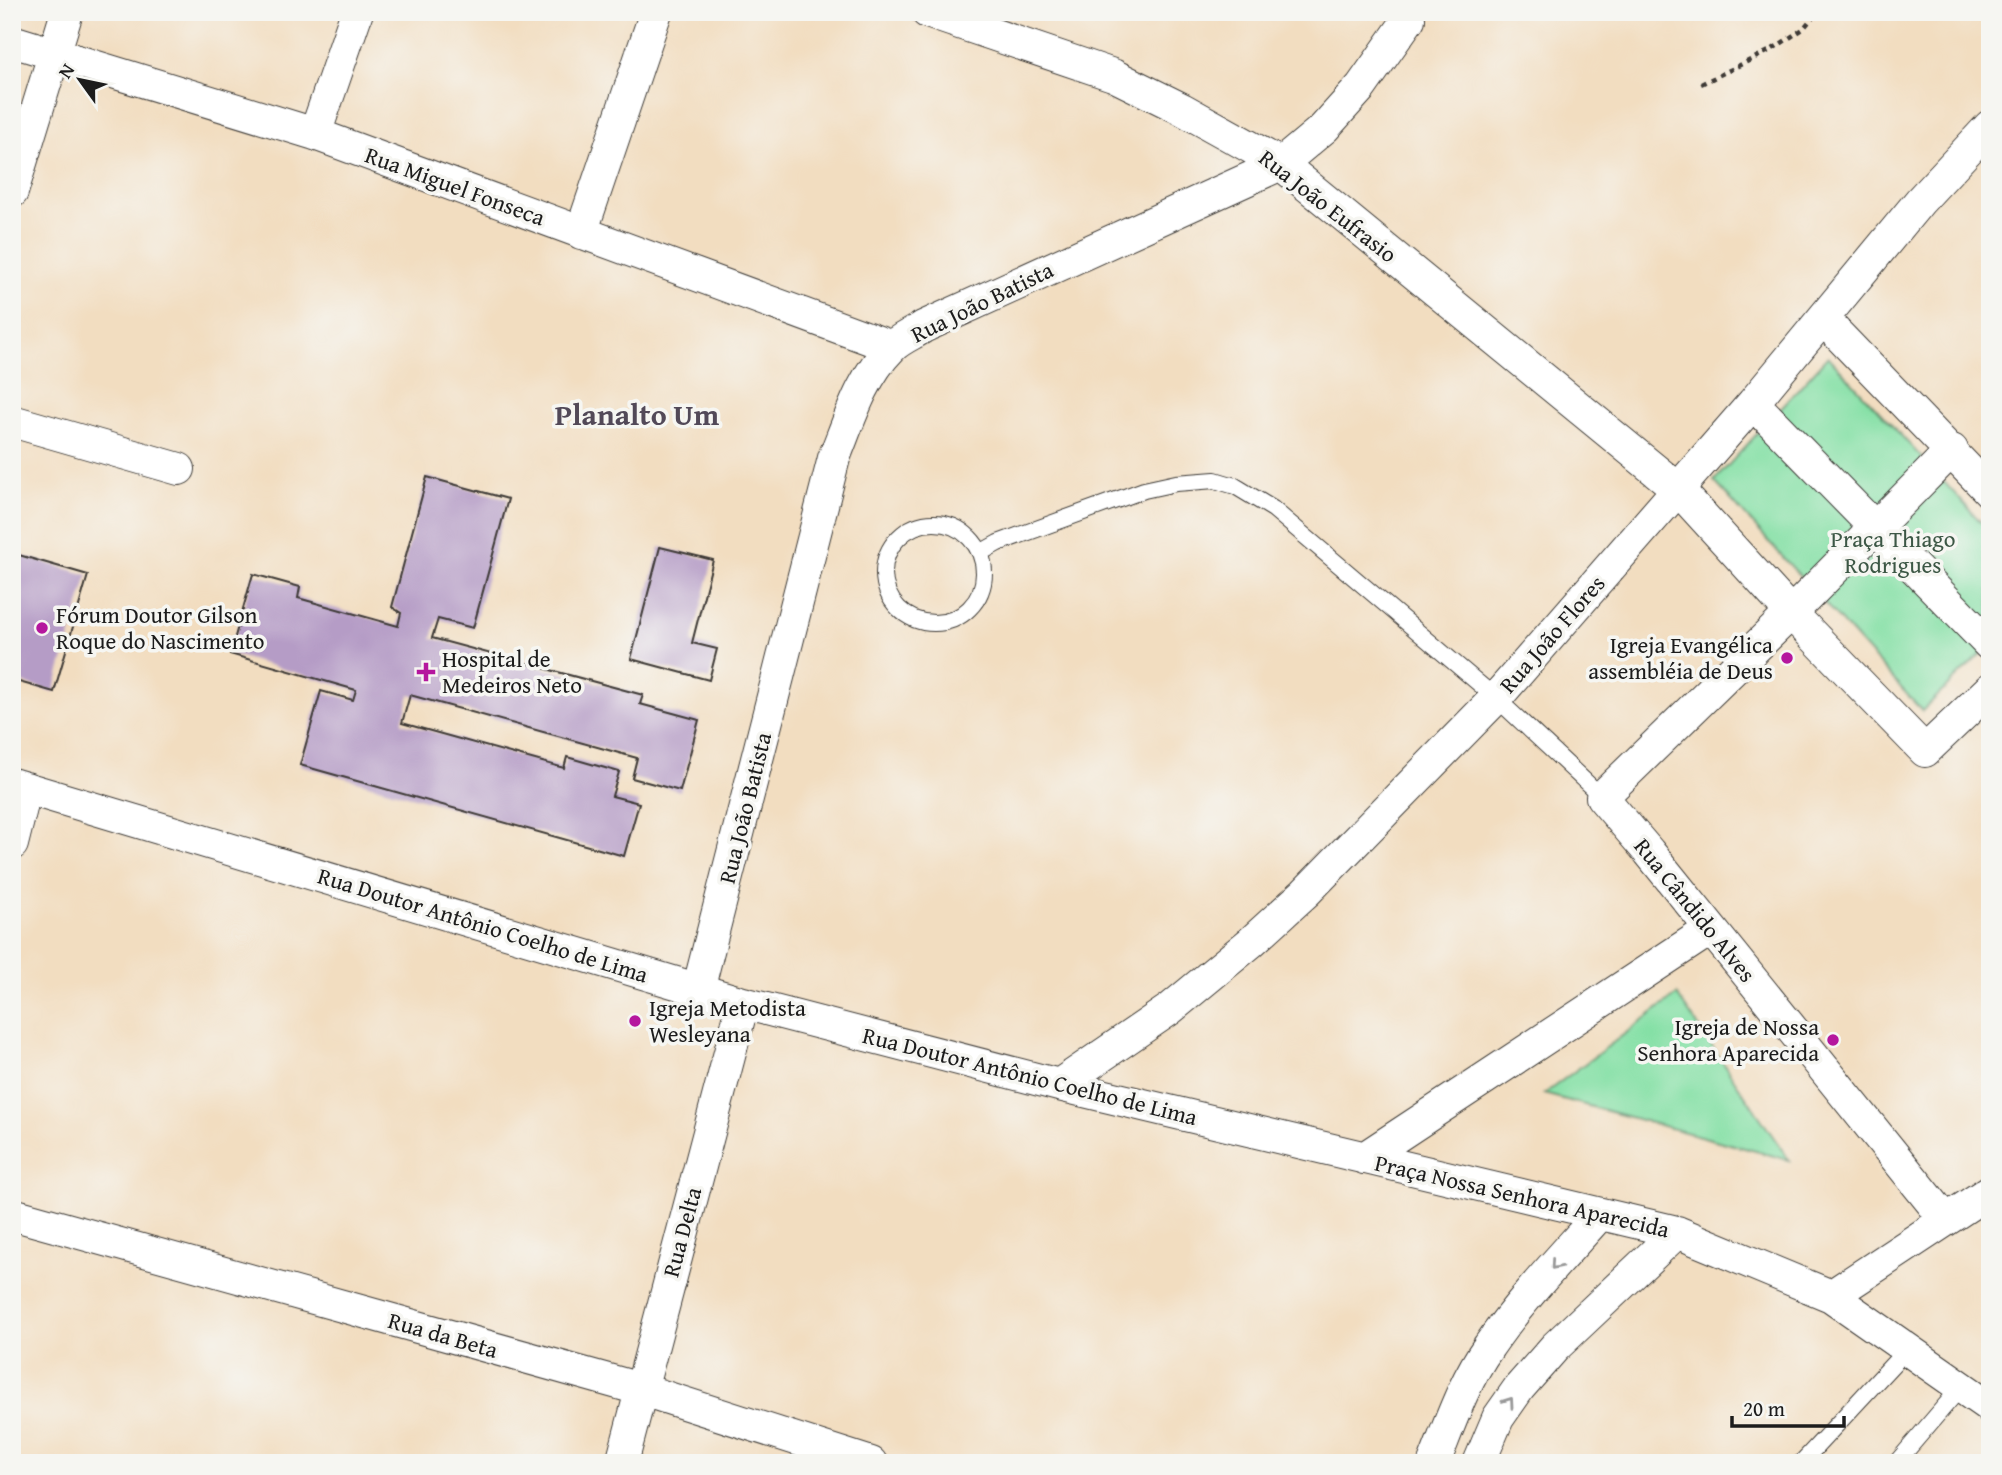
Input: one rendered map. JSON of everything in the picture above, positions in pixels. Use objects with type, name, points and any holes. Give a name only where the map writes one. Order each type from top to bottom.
[{"type":"street","points":[[12,192],[67,12]]},
{"type":"street","points":[[315,134],[357,12]]},
{"type":"street","points":[[581,233],[656,12]]},
{"type":"street","name":"Rua João Eufrasio","points":[[927,12],[1113,75],[1182,109],[1281,164],[1677,488]]},
{"type":"street","name":"Rua João Batista","points":[[698,990],[834,458],[873,372],[892,347],[923,327],[1281,164],[1324,128],[1361,87],[1409,19]]},
{"type":"street","name":"Rua Miguel Fonseca","points":[[12,41],[315,134],[892,347]]},
{"type":"street","name":"Rua João Flores","points":[[1059,1085],[1170,1009],[1250,943],[1305,893],[1496,698],[1753,403],[1920,201],[1990,125]]},
{"type":"street","points":[[1822,319],[1990,492]]},
{"type":"street","points":[[1753,403],[1990,645]]},
{"type":"street","points":[[12,421],[179,469]]},
{"type":"street","points":[[1602,797],[1791,613],[1952,450]]},
{"type":"street","points":[[1677,488],[1791,613],[1925,751],[1990,688]]},
{"type":"street","points":[[12,844],[19,786]]},
{"type":"street","name":"Rua Doutor Antônio Coelho de Lima","points":[[19,786],[743,1003],[1059,1085],[1364,1158]]},
{"type":"street","name":"Rua Cândido Alves","points":[[1602,797],[1946,1220]]},
{"type":"street","name":"Praça Nossa Senhora Aparecida","points":[[1364,1158],[1711,929]]},
{"type":"street","name":"Rua Delta","points":[[622,1463],[743,1003]]},
{"type":"street","name":"Praça Nossa Senhora Aparecida","points":[[1364,1158],[1678,1232],[1831,1296]]},
{"type":"street","points":[[1990,1191],[1831,1296],[1990,1407]]},
{"type":"street","name":"Rua da Beta","points":[[12,1214],[640,1390],[871,1463]]},
{"type":"street","points":[[1434,1463],[1464,1390],[1488,1347],[1524,1300],[1600,1214]]},
{"type":"street","points":[[1479,1463],[1498,1418],[1519,1388],[1555,1347],[1678,1232]]},
{"type":"lane","points":[[980,553],[998,542],[1144,490],[1177,483],[1215,480],[1235,486],[1273,509],[1496,698],[1602,797]]},
{"type":"lane","points":[[945,524],[966,535],[980,553],[984,570],[982,587],[975,602],[962,615],[947,622],[929,623],[913,619],[899,609],[889,595],[885,563],[891,548],[901,536],[914,527],[945,524]]},
{"type":"lane","points":[[1801,1463],[1907,1349]]},
{"type":"lane","points":[[1896,1463],[1961,1387]]},
{"type":"path","points":[[1701,84],[1771,50],[1803,29],[1817,12]]},
{"type":"green space","name":"Praça Thiago Rodrigues","points":[[1828,356],[1990,532],[1990,645],[1922,711],[1714,481]]},
{"type":"green space","points":[[1677,995],[1789,1160],[1544,1094]]},
{"type":"building","name":"Hospital de Medeiros Neto","points":[[427,477],[508,499],[473,628],[438,619],[432,638],[643,695],[640,704],[699,720],[680,791],[632,778],[637,758],[410,695],[402,723],[564,768],[567,757],[619,772],[612,796],[639,803],[624,856],[300,765],[321,691],[353,700],[356,690],[230,654],[253,574],[300,587],[298,598],[398,626],[401,613],[392,607]]},
{"type":"building","points":[[660,547],[713,560],[692,643],[717,649],[709,680],[631,659]]},
{"type":"building","name":"Fórum Doutor Gilson Roque do Nascimento","points":[[12,553],[88,575],[54,692],[12,680]]},
{"type":"place","name":"Fórum Doutor Gilson Roque do Nascimento","points":[[42,628]]},
{"type":"place","name":"Igreja Evangélica assembléia de Deus","points":[[1787,658]]},
{"type":"place","name":"Hospital de Medeiros Neto","points":[[426,672]]},
{"type":"place","name":"Igreja Metodista Wesleyana","points":[[635,1021]]},
{"type":"place","name":"Igreja de Nossa Senhora Aparecida","points":[[1833,1040]]},
{"type":"district","name":"Planalto Um","points":[[637,415]]}]
